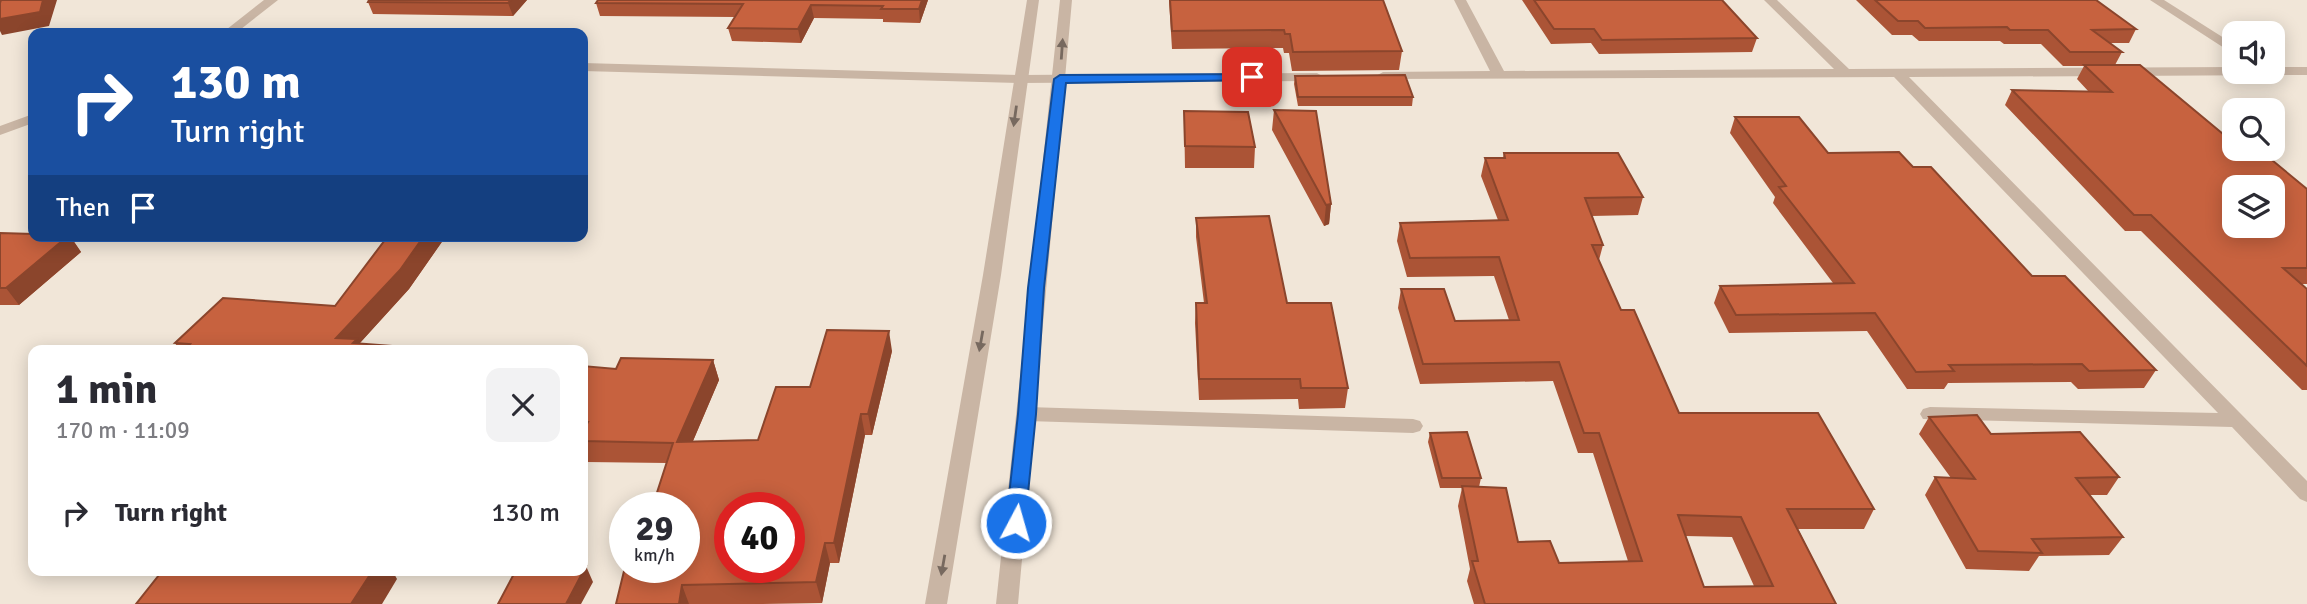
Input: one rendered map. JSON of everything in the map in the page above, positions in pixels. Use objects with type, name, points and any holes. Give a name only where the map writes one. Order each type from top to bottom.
[{"type":"street","points":[[235,28],[272,0]]},
{"type":"street","points":[[936,604],[992,275],[1033,0]]},
{"type":"street","points":[[1007,604],[1066,0]]},
{"type":"street","points":[[1460,0],[1499,75]]},
{"type":"street","points":[[1770,0],[1846,74]]},
{"type":"street","points":[[2156,0],[2222,43]]},
{"type":"street","points":[[588,68],[1020,79],[1334,77]]},
{"type":"street","points":[[2285,72],[2307,71]]},
{"type":"street","points":[[1362,76],[2222,72]]},
{"type":"street","points":[[1897,73],[2238,419],[2307,494]]},
{"type":"street","points":[[0,131],[28,120]]},
{"type":"street","points":[[1027,414],[1413,426]]},
{"type":"street","points":[[1930,414],[2238,419]]},
{"type":"building","points":[[1,0],[43,0],[40,12],[0,19]]},
{"type":"building","points":[[511,0],[508,3],[368,2]]},
{"type":"building","points":[[598,0],[922,0],[919,9],[811,5],[798,29],[728,28],[743,4],[596,3]]},
{"type":"building","points":[[1170,0],[1383,0],[1402,51],[1293,52],[1290,34],[1285,34],[1284,30],[1172,31]]},
{"type":"building","points":[[1534,0],[1722,0],[1757,38],[1602,40],[1594,29],[1554,29]]},
{"type":"building","points":[[1875,0],[2096,0],[2136,29],[2092,30],[2122,52],[2070,52],[2048,30],[2010,30],[2007,27],[1925,28],[1918,21],[1898,21]]},
{"type":"building","points":[[2084,65],[2140,65],[2222,133],[2222,161],[2273,161],[2307,189],[2307,268],[2283,268],[2307,289],[2307,366],[2151,215],[2134,215],[2012,90],[2112,92]]},
{"type":"building","points":[[1405,75],[1413,97],[1298,97],[1295,76]]},
{"type":"building","points":[[1274,110],[1316,111],[1331,204],[1326,205]]},
{"type":"building","points":[[1184,111],[1248,112],[1255,147],[1185,146]]},
{"type":"building","points":[[1735,117],[1799,117],[1828,153],[1899,152],[1913,167],[1931,167],[2032,276],[2065,276],[2156,370],[2089,371],[2082,364],[1949,365],[1954,371],[1916,372],[1875,313],[1736,315],[1720,286],[1854,283],[1779,187],[1786,186]]},
{"type":"building","points":[[1504,153],[1618,153],[1643,197],[1585,198],[1603,245],[1592,245],[1621,310],[1634,310],[1679,413],[1818,413],[1874,509],[1787,509],[1836,604],[1485,604],[1472,561],[1478,561],[1462,486],[1506,488],[1518,542],[1550,541],[1559,563],[1642,561],[1599,433],[1584,433],[1559,362],[1423,364],[1401,289],[1444,289],[1455,321],[1519,320],[1499,257],[1410,258],[1400,223],[1508,220],[1485,158],[1505,158]],"holes":[[[1678,515],[1741,517],[1773,586],[1704,587]]]},
{"type":"building","points":[[1269,216],[1287,303],[1331,303],[1348,388],[1301,388],[1300,379],[1199,379],[1196,303],[1207,303],[1196,218]]},
{"type":"building","points":[[0,233],[28,234],[28,242],[61,242],[6,288],[0,288]]},
{"type":"building","points":[[383,242],[420,242],[400,270],[336,338],[357,339],[353,343],[380,345],[175,343],[223,298],[335,306]]},
{"type":"building","points":[[827,330],[889,331],[868,414],[861,414],[834,543],[825,543],[816,582],[805,582],[805,492],[714,492],[714,583],[771,583],[682,585],[679,604],[616,604],[621,583],[700,583],[700,492],[657,492],[673,443],[588,441],[588,366],[616,369],[621,358],[713,360],[677,442],[758,440],[776,387],[810,387]]},
{"type":"building","points":[[1977,415],[1991,434],[2080,432],[2119,477],[2076,478],[2123,537],[2032,539],[2042,553],[1978,551],[1935,477],[1975,479],[1929,417]]},
{"type":"building","points":[[1467,432],[1481,478],[1442,478],[1430,433]]},
{"type":"building","points":[[158,576],[369,576],[351,604],[136,604]]},
{"type":"building","points":[[513,576],[581,576],[566,604],[498,604]]},
{"type":"route","points":[[1016,523],[1036,288],[1060,79],[1252,77]]}]
